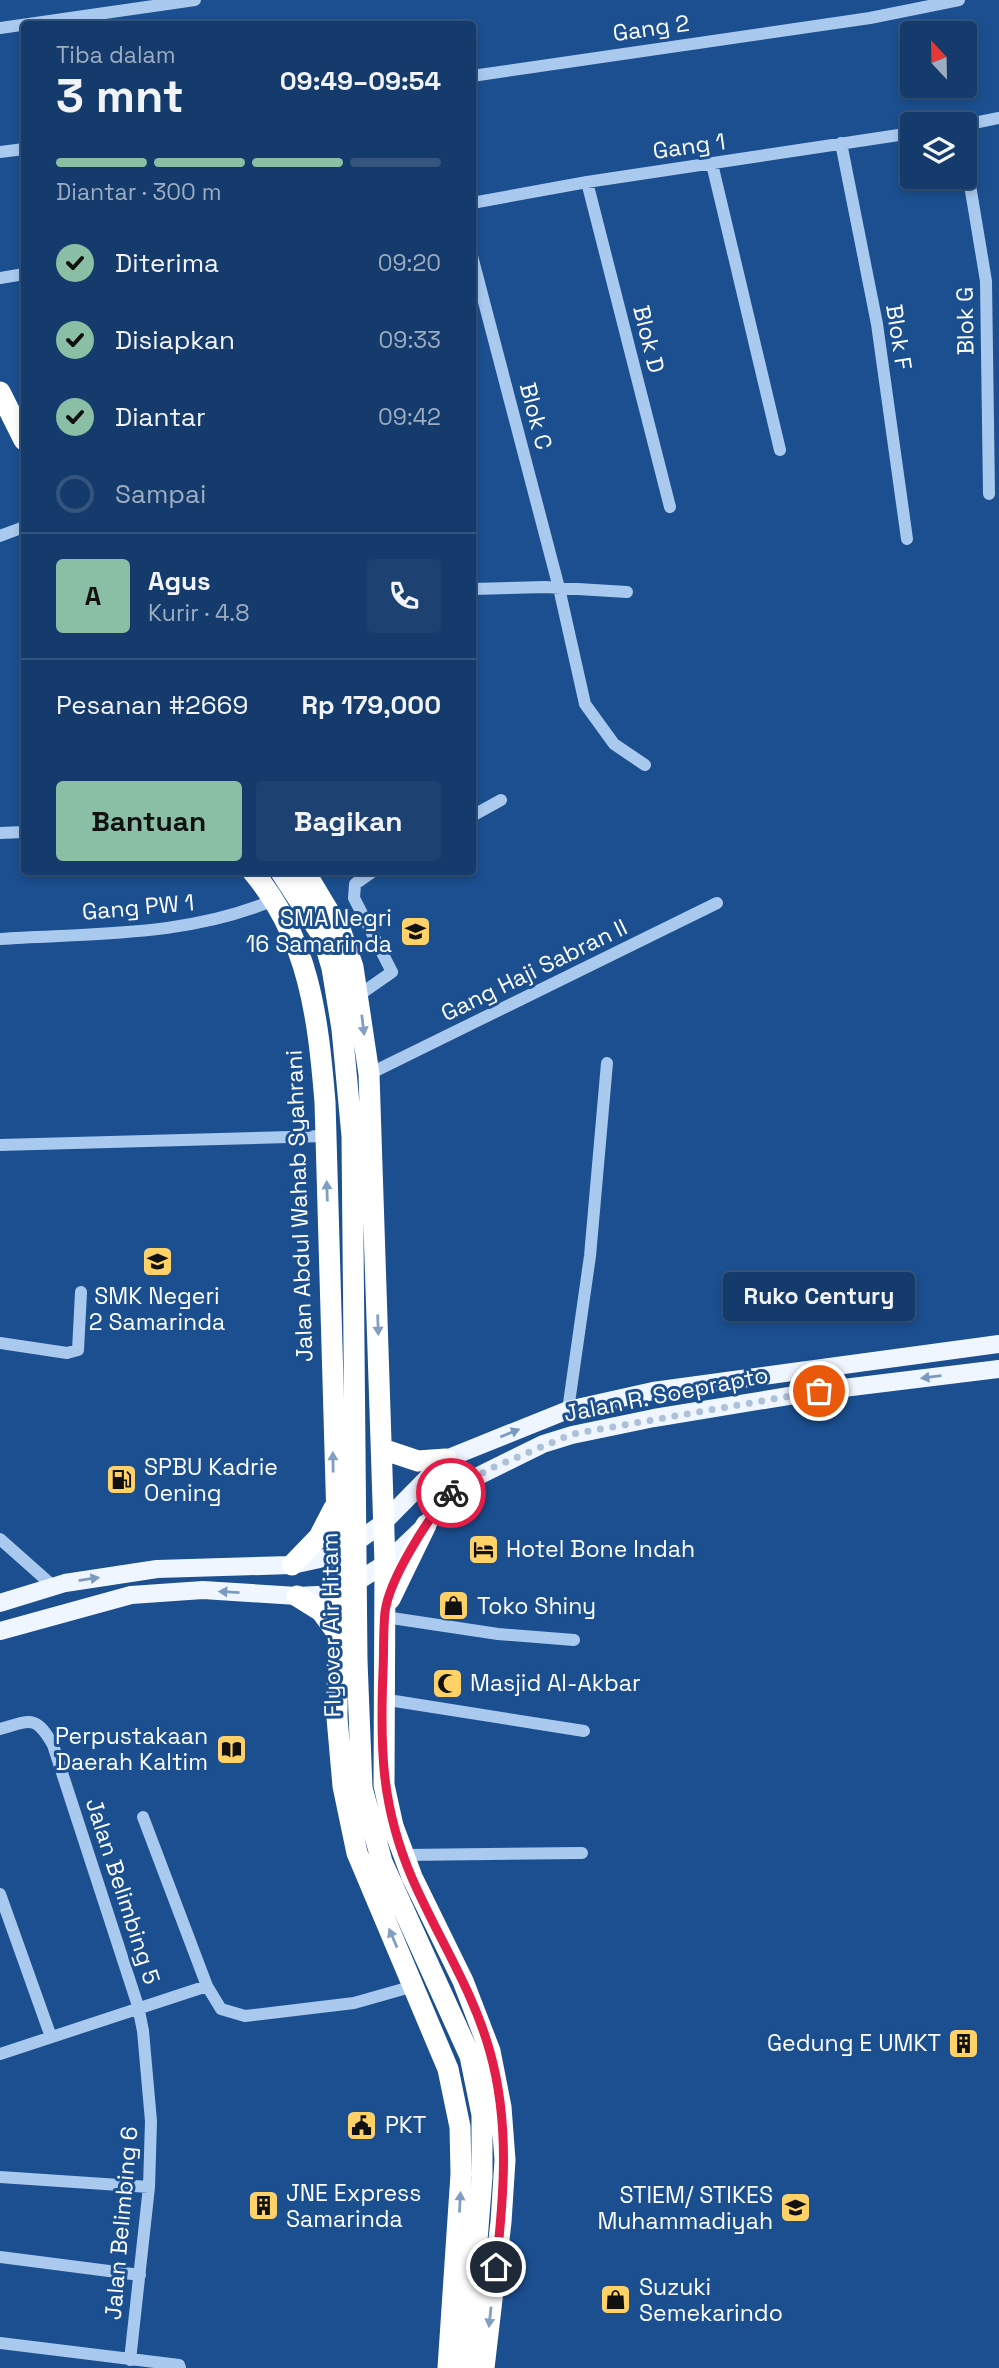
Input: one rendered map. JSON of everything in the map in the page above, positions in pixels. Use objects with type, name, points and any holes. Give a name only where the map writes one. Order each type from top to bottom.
[{"type":"highway","points":[[0,392],[6,417],[21,436]]},
{"type":"highway","name":"Jalan Abdul Wahab Syahrani","points":[[256,875],[276,899],[295,937],[310,988],[320,1042],[329,1259],[334,1506],[338,1555],[337,1718],[343,1786],[357,1853],[448,2069],[460,2127],[461,2174],[448,2368]]},
{"type":"highway","name":"Flyover Air Hitam","points":[[283,875],[323,937],[332,968],[342,1029],[351,1124],[357,1661],[362,1788],[382,1863],[470,2056],[482,2115],[482,2178],[467,2368]]},
{"type":"highway","points":[[307,875],[341,932],[359,995],[369,1074],[385,1564],[382,1699],[384,1785],[404,1855],[463,1981],[490,2051],[502,2107],[505,2160],[502,2210],[484,2368]]},
{"type":"highway","points":[[329,1259],[376,1257]]},
{"type":"highway","points":[[382,1449],[418,1461],[446,1458]]},
{"type":"highway","points":[[292,1565],[318,1537],[334,1506]]},
{"type":"highway","points":[[385,1614],[403,1567],[426,1525]]},
{"type":"highway","points":[[297,1596],[321,1611],[338,1634]]},
{"type":"main road","name":"Jalan R. Soeprapto","points":[[338,1555],[383,1523],[446,1458],[568,1410],[653,1391],[999,1344]]},
{"type":"main road","name":"Jalan R. Soeprapto","points":[[337,1594],[385,1564],[426,1525],[456,1487],[543,1444],[572,1434],[819,1391],[999,1369]]},
{"type":"main road","points":[[0,1603],[53,1586],[157,1569],[292,1565],[338,1555]]},
{"type":"main road","points":[[0,1631],[74,1608],[131,1595],[203,1590],[297,1596],[337,1594]]},
{"type":"street","points":[[43,21],[195,0]]},
{"type":"street","name":"Gang 2","points":[[476,75],[870,18],[959,0]]},
{"type":"street","points":[[0,27],[21,24]]},
{"type":"street","points":[[977,122],[999,118]]},
{"type":"street","name":"Gang 1","points":[[476,202],[587,182],[900,135]]},
{"type":"street","name":"Blok F","points":[[841,143],[877,324],[907,539]]},
{"type":"street","points":[[0,152],[21,149]]},
{"type":"street","points":[[712,164],[780,450]]},
{"type":"street","name":"Blok D","points":[[587,182],[670,507]]},
{"type":"street","name":"Blok G","points":[[971,189],[986,281],[989,494]]},
{"type":"street","name":"Blok C","points":[[476,271],[559,588],[584,704],[614,744],[645,765]]},
{"type":"street","points":[[0,278],[21,274]]},
{"type":"street","points":[[0,536],[21,528]]},
{"type":"street","points":[[476,589],[559,588],[626,592]]},
{"type":"street","points":[[476,814],[501,800]]},
{"type":"street","points":[[0,834],[21,832]]},
{"type":"street","points":[[359,995],[392,972],[354,898],[355,884],[368,875]]},
{"type":"street","name":"Gang PW 1","points":[[0,939],[186,925],[242,913],[276,899]]},
{"type":"street","name":"Gang Haji Sabran II","points":[[369,1074],[717,904]]},
{"type":"street","points":[[568,1410],[590,1256],[607,1063]]},
{"type":"street","points":[[0,1144],[325,1136]]},
{"type":"street","points":[[0,1343],[67,1353],[78,1350],[81,1292]]},
{"type":"street","points":[[0,1539],[53,1586]]},
{"type":"street","points":[[385,1614],[498,1634],[574,1640]]},
{"type":"street","points":[[382,1699],[584,1731]]},
{"type":"street","name":"Jalan Belimbing 5","points":[[0,1729],[28,1721],[42,1727],[52,1745],[138,2006]]},
{"type":"street","points":[[143,1817],[207,1986],[221,2009],[245,2016],[355,2003],[414,1986]]},
{"type":"street","points":[[404,1855],[582,1853]]},
{"type":"street","points":[[0,1894],[51,2037]]},
{"type":"street","points":[[0,2054],[138,2006],[207,1986]]},
{"type":"street","name":"Jalan Belimbing 6","points":[[130,2360],[149,2187],[151,2121],[138,2006]]},
{"type":"street","points":[[0,2177],[149,2187]]},
{"type":"street","points":[[0,2257],[140,2275]]},
{"type":"street","points":[[0,2343],[180,2368]]},
{"type":"way so far","points":[[451,1493],[456,1487],[487,1470],[543,1444],[572,1434],[819,1391]]},
{"type":"place","name":"SMA Negri 16 Samarinda","points":[[415,931]]},
{"type":"place","name":"SMK Negeri 2 Samarinda","points":[[157,1262]]},
{"type":"place","name":"Ruko Century","points":[[819,1391]]},
{"type":"place","name":"SPBU Kadrie Oening","points":[[121,1480]]},
{"type":"place","name":"Hotel Bone Indah","points":[[483,1549]]},
{"type":"place","name":"Toko Shiny","points":[[454,1606]]},
{"type":"place","name":"Masjid Al-Akbar","points":[[447,1683]]},
{"type":"place","name":"Perpustakaan Daerah Kaltim","points":[[231,1749]]},
{"type":"place","name":"Gedung E UMKT","points":[[964,2043]]},
{"type":"place","name":"PKT","points":[[362,2125]]},
{"type":"place","name":"JNE Express Samarinda","points":[[263,2206]]},
{"type":"place","name":"STIEM/ STIKES Muhammadiyah","points":[[796,2208]]},
{"type":"place","name":"Suzuki Semekarindo","points":[[616,2300]]},
{"type":"route","points":[[451,1493],[426,1525],[403,1567],[385,1611],[382,1754],[384,1785],[393,1826],[412,1877],[463,1981],[490,2051],[502,2107],[505,2160],[496,2267]]}]
